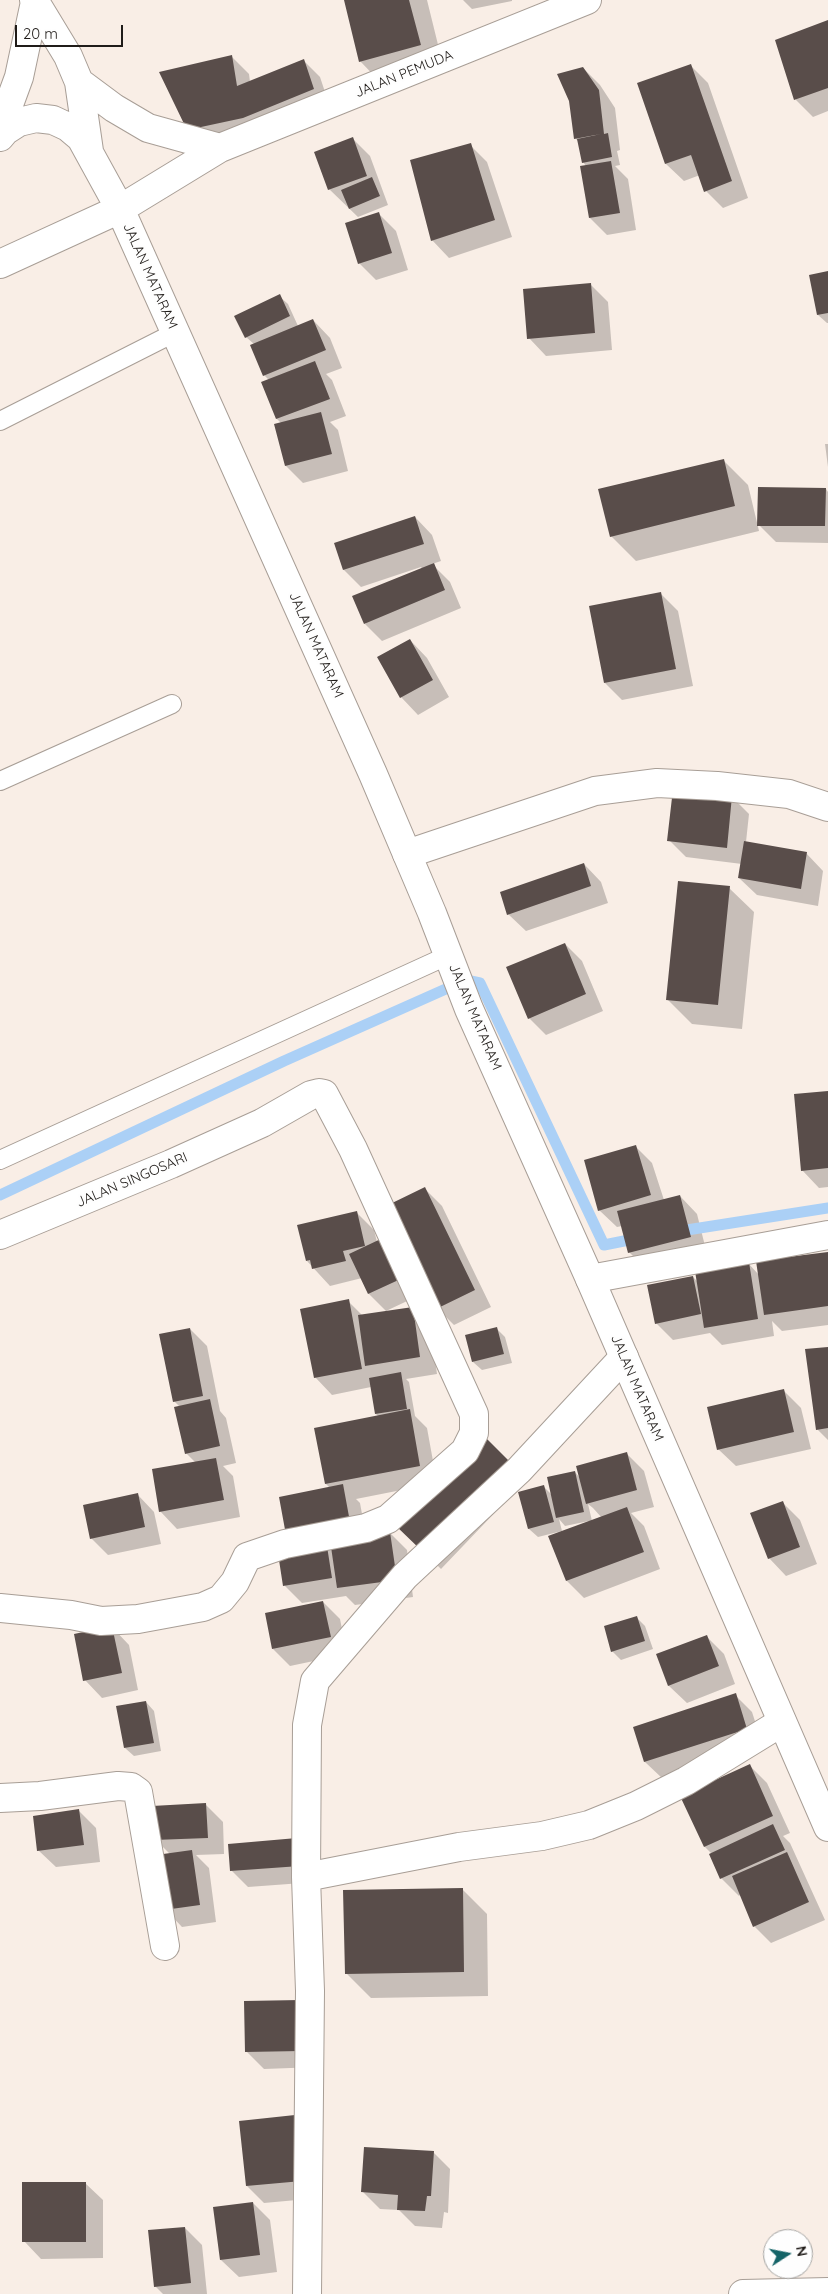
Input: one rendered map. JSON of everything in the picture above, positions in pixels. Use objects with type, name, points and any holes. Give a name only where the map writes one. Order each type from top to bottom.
[{"type":"street","name":"JALAN PEMUDA","points":[[0,264],[120,208],[220,148],[587,0]]},
{"type":"street","points":[[35,1],[68,56],[80,82],[89,152]]},
{"type":"street","points":[[0,129],[19,77],[35,1]]},
{"type":"street","points":[[80,82],[114,108],[148,128],[220,148]]},
{"type":"street","points":[[0,137],[5,131],[19,122],[36,118],[53,120],[68,127],[80,138],[89,152]]},
{"type":"street","name":"JALAN MATARAM","points":[[89,152],[120,208],[407,854],[466,999],[828,1827]]},
{"type":"street","points":[[407,854],[595,791],[657,783],[717,786],[790,794],[828,807]]},
{"type":"street","name":"JALAN SINGOSARI","points":[[0,1235],[171,1164],[262,1123],[311,1095],[324,1094],[353,1149],[474,1414],[474,1433],[465,1451],[388,1519],[366,1528],[285,1544],[248,1557],[235,1582],[221,1599],[203,1607],[138,1618],[101,1621],[71,1615],[0,1608]]},
{"type":"street","points":[[590,1279],[828,1236]]},
{"type":"street","points":[[307,2294],[310,1991],[306,1877],[307,1725],[314,1681],[405,1576],[518,1470],[624,1357]]},
{"type":"street","points":[[306,1877],[459,1847],[542,1836],[589,1825],[636,1806],[686,1782],[782,1722]]},
{"type":"street","points":[[0,1798],[40,1796],[118,1786],[131,1787],[138,1792],[164,1946]]},
{"type":"street","points":[[743,2294],[828,2292]]},
{"type":"lane","points":[[0,421],[176,332]]},
{"type":"lane","points":[[0,781],[172,704]]},
{"type":"lane","points":[[0,1160],[452,963]]},
{"type":"building","points":[[344,0],[409,0],[421,45],[359,62]]},
{"type":"building","points":[[828,20],[828,88],[794,100],[775,40]]},
{"type":"building","points":[[232,55],[237,86],[304,59],[314,89],[243,118],[187,130],[159,72]]},
{"type":"building","points":[[691,64],[732,181],[704,192],[691,155],[665,164],[637,83]]},
{"type":"building","points":[[583,67],[599,90],[604,134],[608,133],[612,157],[582,163],[577,139],[601,134],[574,139],[569,101],[557,74]]},
{"type":"building","points":[[353,137],[367,176],[328,190],[314,152]]},
{"type":"building","points":[[471,143],[495,220],[431,241],[410,160]]},
{"type":"building","points":[[611,161],[620,213],[589,218],[580,166]]},
{"type":"building","points":[[372,177],[380,196],[349,209],[341,190]]},
{"type":"building","points":[[379,212],[392,253],[358,264],[345,223]]},
{"type":"building","points":[[828,271],[828,313],[817,315],[809,275]]},
{"type":"building","points":[[591,283],[595,333],[527,339],[523,289]]},
{"type":"building","points":[[280,294],[290,316],[245,338],[234,316]]},
{"type":"building","points":[[313,319],[326,350],[263,376],[250,345]]},
{"type":"building","points":[[315,361],[330,399],[276,419],[261,382]]},
{"type":"building","points":[[321,412],[332,454],[285,466],[274,424]]},
{"type":"building","points":[[724,459],[735,506],[610,537],[598,489]]},
{"type":"building","points":[[758,487],[826,488],[825,526],[757,526]]},
{"type":"building","points":[[415,516],[424,544],[343,570],[334,543]]},
{"type":"building","points":[[434,563],[445,590],[364,624],[352,596]]},
{"type":"building","points":[[661,592],[676,669],[604,683],[589,606]]},
{"type":"building","points":[[410,639],[433,680],[400,698],[377,657]]},
{"type":"building","points":[[673,789],[732,796],[727,848],[667,841]]},
{"type":"building","points":[[744,841],[807,852],[801,889],[738,878]]},
{"type":"building","points":[[584,863],[591,886],[507,915],[500,892]]},
{"type":"building","points":[[678,881],[730,886],[718,1005],[666,1000]]},
{"type":"building","points":[[565,943],[586,994],[528,1019],[506,967]]},
{"type":"building","points":[[828,1091],[828,1168],[801,1171],[794,1094]]},
{"type":"building","points":[[636,1145],[651,1195],[598,1211],[584,1160]]},
{"type":"building","points":[[425,1187],[475,1290],[436,1309],[386,1206]]},
{"type":"building","points":[[680,1195],[691,1237],[628,1253],[617,1211]]},
{"type":"building","points":[[357,1211],[365,1246],[343,1251],[346,1261],[312,1269],[310,1260],[306,1261],[297,1225]]},
{"type":"building","points":[[387,1236],[405,1277],[368,1294],[349,1254]]},
{"type":"building","points":[[828,1252],[828,1306],[764,1315],[756,1261]]},
{"type":"building","points":[[749,1262],[758,1319],[704,1328],[695,1271]]},
{"type":"building","points":[[693,1276],[701,1314],[655,1324],[647,1285]]},
{"type":"building","points":[[349,1299],[362,1369],[314,1378],[300,1309]]},
{"type":"building","points":[[413,1307],[420,1357],[365,1366],[358,1315]]},
{"type":"building","points":[[497,1327],[504,1354],[472,1362],[465,1335]]},
{"type":"building","points":[[190,1328],[203,1396],[173,1402],[159,1334]]},
{"type":"building","points":[[828,1347],[828,1428],[816,1430],[805,1349]]},
{"type":"building","points":[[401,1372],[407,1409],[375,1414],[369,1378]]},
{"type":"building","points":[[784,1389],[794,1432],[717,1450],[707,1407]]},
{"type":"building","points":[[210,1399],[220,1446],[185,1454],[174,1407]]},
{"type":"building","points":[[410,1409],[420,1466],[325,1484],[314,1428]]},
{"type":"building","points":[[483,1435],[510,1462],[423,1552],[395,1525]]},
{"type":"building","points":[[627,1452],[637,1490],[586,1504],[576,1466]]},
{"type":"building","points":[[216,1458],[224,1500],[159,1512],[152,1469]]},
{"type":"building","points":[[575,1471],[584,1512],[556,1518],[547,1477]]},
{"type":"building","points":[[343,1484],[350,1522],[286,1535],[279,1497]]},
{"type":"building","points":[[544,1485],[554,1522],[528,1529],[518,1492]]},
{"type":"building","points":[[138,1493],[145,1527],[90,1539],[83,1505]]},
{"type":"building","points":[[783,1501],[800,1547],[768,1559],[750,1513]]},
{"type":"building","points":[[627,1507],[644,1552],[566,1581],[548,1536]]},
{"type":"building","points":[[390,1532],[397,1580],[337,1588],[330,1540]]},
{"type":"building","points":[[326,1540],[332,1578],[283,1586],[277,1547]]},
{"type":"building","points":[[323,1601],[331,1637],[272,1649],[265,1613]]},
{"type":"building","points":[[637,1616],[645,1641],[611,1652],[604,1626]]},
{"type":"building","points":[[112,1626],[122,1673],[83,1681],[74,1634]]},
{"type":"building","points":[[707,1635],[719,1666],[668,1686],[656,1654]]},
{"type":"building","points":[[736,1693],[747,1729],[644,1762],[633,1727]]},
{"type":"building","points":[[146,1701],[154,1743],[124,1748],[116,1706]]},
{"type":"building","points":[[750,1764],[773,1816],[704,1847],[680,1796]]},
{"type":"building","points":[[206,1803],[208,1838],[154,1840],[152,1806]]},
{"type":"building","points":[[79,1809],[84,1845],[37,1851],[33,1816]]},
{"type":"building","points":[[773,1824],[785,1850],[720,1879],[709,1854]]},
{"type":"building","points":[[297,1838],[300,1866],[230,1871],[228,1844]]},
{"type":"building","points":[[192,1850],[200,1905],[164,1910],[156,1855]]},
{"type":"building","points":[[787,1852],[809,1902],[753,1927],[732,1876]]},
{"type":"building","points":[[463,1888],[464,1972],[345,1974],[343,1890]]},
{"type":"building","points":[[300,2000],[301,2051],[245,2052],[244,2001]]},
{"type":"building","points":[[295,2115],[302,2181],[246,2186],[239,2121]]},
{"type":"building","points":[[364,2147],[434,2151],[431,2196],[427,2196],[425,2211],[397,2210],[398,2195],[361,2192]]},
{"type":"building","points":[[22,2182],[86,2182],[86,2242],[22,2242]]},
{"type":"building","points":[[253,2202],[260,2255],[220,2260],[213,2207]]},
{"type":"building","points":[[185,2227],[191,2283],[154,2287],[148,2230]]},
{"type":"waterway","points":[[0,1195],[284,1061],[466,980],[480,983],[604,1245],[639,1238]]},
{"type":"waterway","points":[[674,1232],[828,1208]]}]
